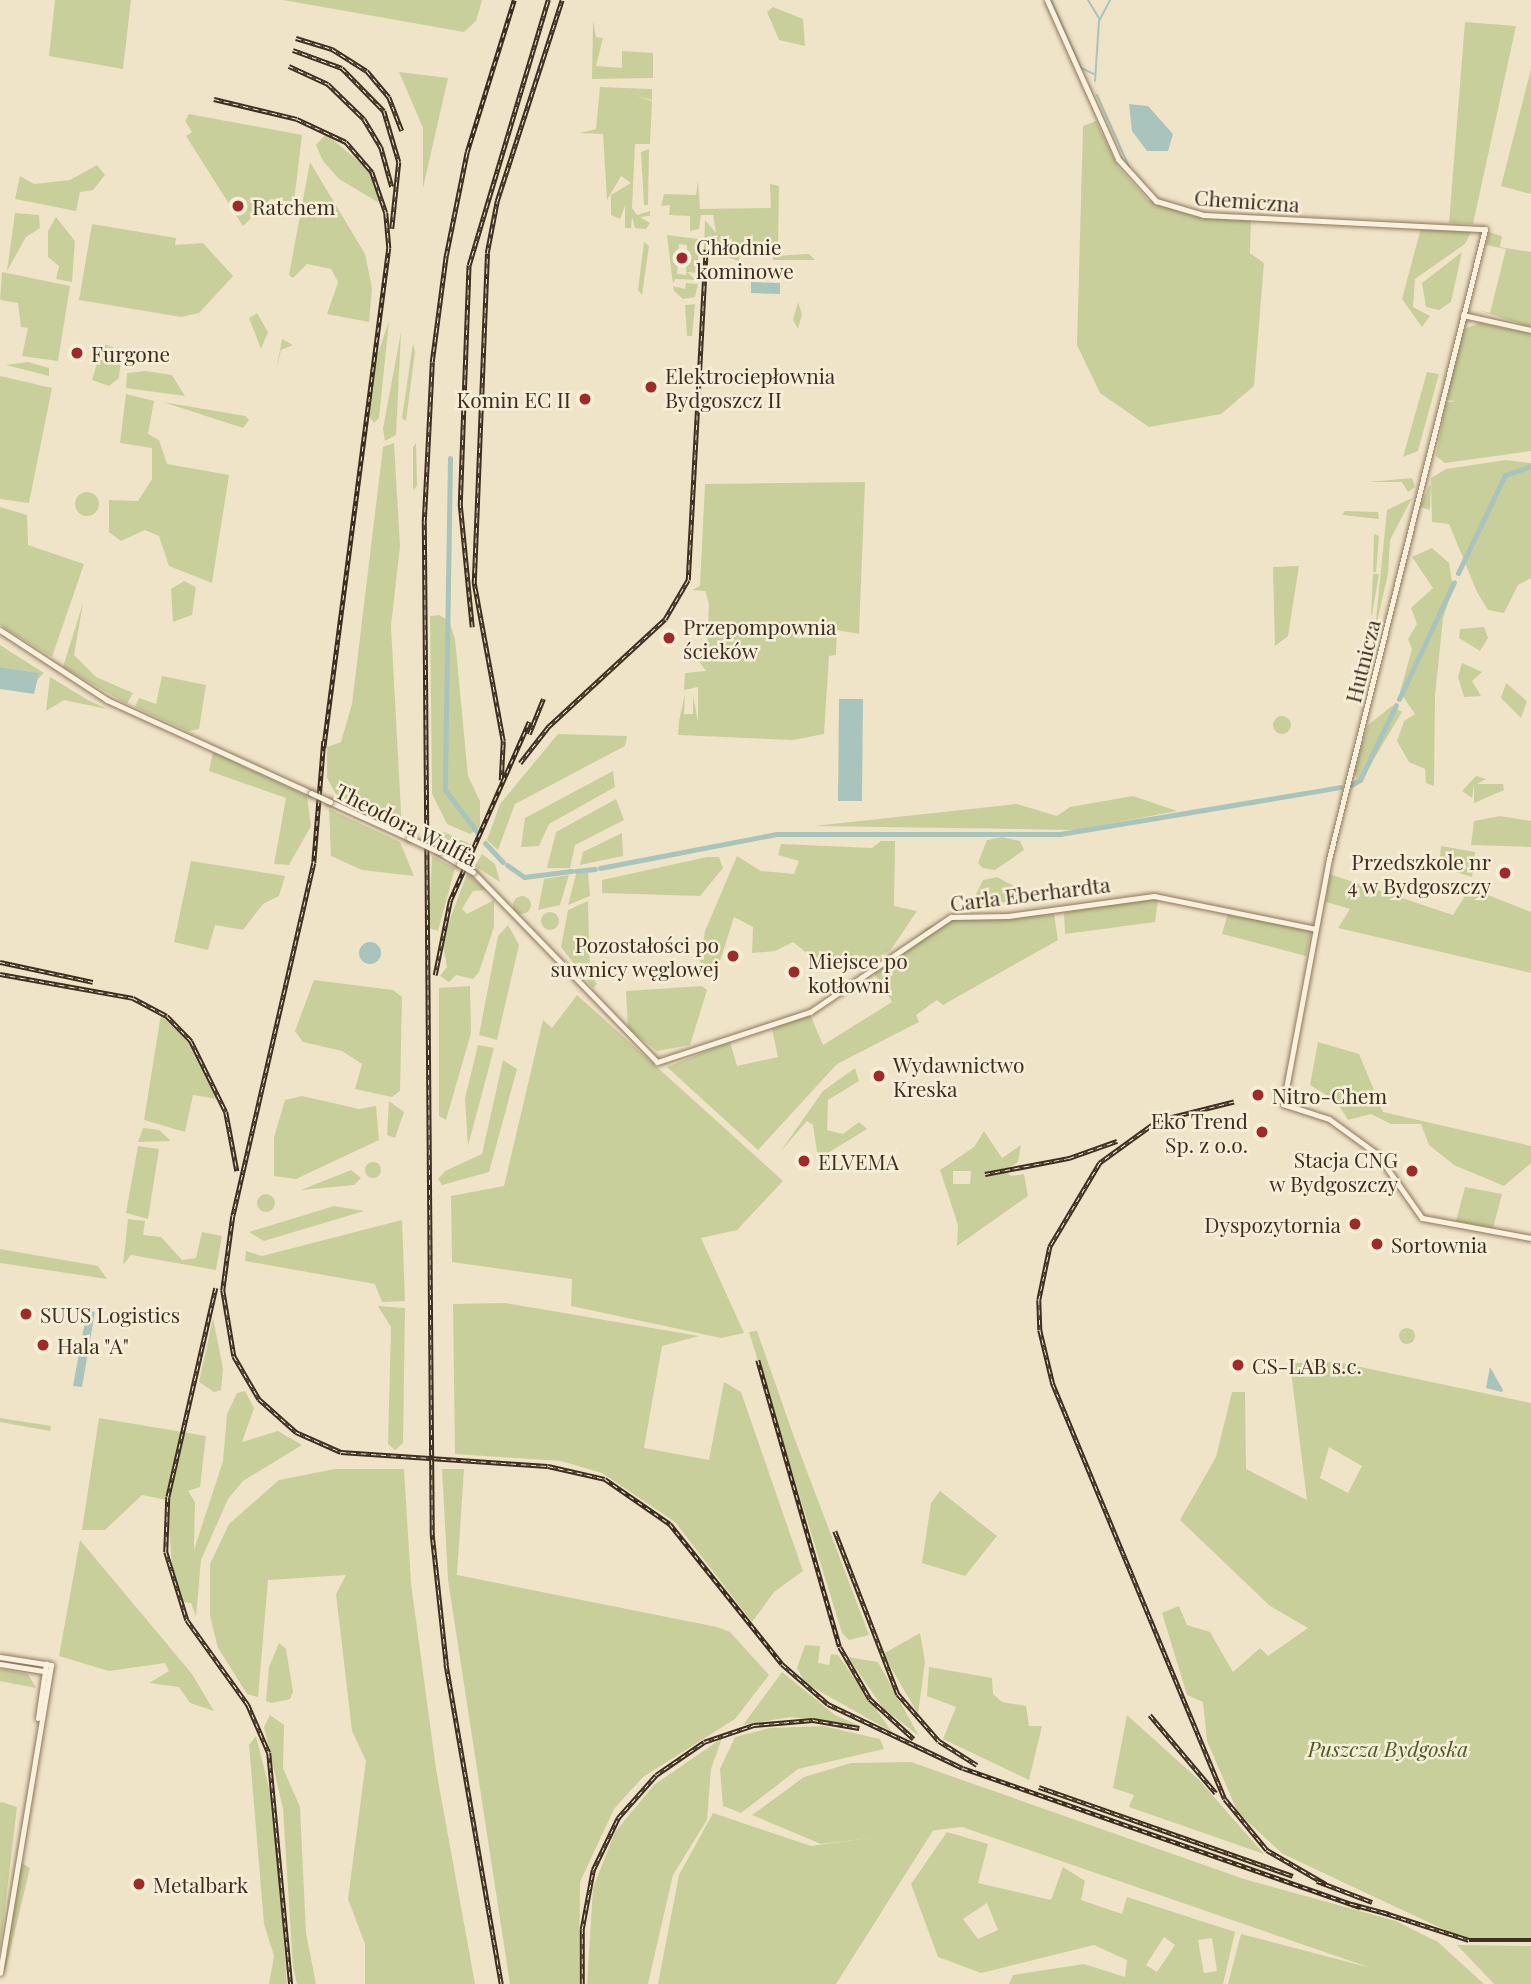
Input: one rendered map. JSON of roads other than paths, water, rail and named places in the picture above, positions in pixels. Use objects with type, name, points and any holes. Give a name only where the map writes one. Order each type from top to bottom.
[{"type":"street","name":"Chemiczna","points":[[1047,0],[1118,159],[1156,201],[1204,215],[1485,229]]},
{"type":"street","name":"Hutnicza","points":[[1485,229],[1316,929],[1283,1104],[1329,1119],[1377,1154],[1422,1218],[1531,1238]]},
{"type":"street","points":[[1463,315],[1531,330]]},
{"type":"street","name":"Theodora Wulffa","points":[[0,630],[107,700],[204,742],[439,852],[473,872],[657,1062]]},
{"type":"street","name":"Carla Eberhardta","points":[[657,1062],[810,1012],[951,917],[1008,916],[1154,896],[1316,929]]},
{"type":"street","points":[[0,1657],[48,1668]]},
{"type":"street","points":[[0,1664],[48,1668]]},
{"type":"street","points":[[0,1973],[48,1668]]},
{"type":"water","points":[[1129,104],[1148,106],[1173,134],[1168,151],[1147,151],[1132,131]]},
{"type":"water","points":[[751,282],[780,283],[780,294],[751,293]]},
{"type":"water","points":[[0,667],[39,673],[34,694],[0,689]]},
{"type":"water","points":[[839,699],[863,699],[862,801],[838,801]]},
{"type":"water","points":[[370,942],[378,945],[381,953],[378,961],[370,964],[362,961],[359,953],[362,945]]},
{"type":"water","points":[[87,1310],[95,1312],[82,1387],[73,1386]]},
{"type":"water","points":[[1490,1367],[1503,1390],[1502,1392],[1486,1388]]},
{"type":"waterway","points":[[1051,0],[1081,68],[1094,74]]},
{"type":"waterway","points":[[1088,0],[1099,18]]},
{"type":"waterway","points":[[1095,81],[1099,21],[1110,0]]},
{"type":"waterway","points":[[1097,95],[1129,167]]},
{"type":"waterway","points":[[450,458],[445,790],[477,832]]},
{"type":"waterway","points":[[1458,573],[1505,475],[1531,466]]},
{"type":"waterway","points":[[1399,699],[1454,582]]},
{"type":"waterway","points":[[1351,785],[1360,780],[1396,705]]},
{"type":"waterway","points":[[600,868],[777,834],[1060,834],[1340,787]]},
{"type":"waterway","points":[[485,843],[503,862]]},
{"type":"waterway","points":[[507,865],[524,877],[572,871]]},
{"type":"waterway","points":[[576,871],[595,869]]},
{"type":"railway","points":[[501,1984],[446,1664],[432,1535],[424,522],[432,362],[446,256],[467,152],[514,0]]},
{"type":"railway","points":[[472,627],[460,505],[469,265],[548,0]]},
{"type":"railway","points":[[501,780],[503,741],[474,583],[487,253],[497,201],[562,0]]},
{"type":"railway","points":[[296,38],[332,49],[367,71],[389,97],[402,131]]},
{"type":"railway","points":[[293,50],[342,68],[384,111],[399,162],[392,229]]},
{"type":"railway","points":[[289,66],[328,84],[364,119],[381,147],[392,187]]},
{"type":"railway","points":[[214,99],[297,119],[346,142],[372,172],[386,213],[389,248],[324,748]]},
{"type":"railway","points":[[520,763],[548,727],[665,619],[688,580],[706,249]]},
{"type":"railway","points":[[529,734],[543,699]]},
{"type":"railway","points":[[435,975],[450,901],[529,722]]},
{"type":"railway","points":[[324,741],[314,863],[233,1216],[223,1290],[234,1356],[259,1399],[296,1432],[341,1452],[548,1466],[605,1479],[670,1524],[782,1664],[828,1704],[963,1768],[1360,1907]]},
{"type":"railway","points":[[0,962],[93,982]]},
{"type":"railway","points":[[0,974],[133,998],[167,1016],[191,1041],[226,1112],[237,1171]]},
{"type":"railway","points":[[1234,1102],[1158,1121],[1100,1163],[1050,1247],[1039,1300],[1040,1330],[1053,1384],[1225,1799],[1267,1850],[1326,1884]]},
{"type":"railway","points":[[985,1174],[1069,1158],[1117,1141]]},
{"type":"railway","points":[[216,1288],[168,1497],[166,1552],[187,1620],[248,1705],[269,1753],[291,1984]]},
{"type":"railway","points":[[758,1360],[840,1647],[870,1699],[914,1739]]},
{"type":"railway","points":[[835,1531],[898,1694],[939,1741],[977,1765]]},
{"type":"railway","points":[[1150,1715],[1216,1793]]},
{"type":"railway","points":[[582,1984],[582,1929],[593,1870],[618,1818],[656,1775],[704,1742],[754,1725],[813,1720],[859,1728]]},
{"type":"railway","points":[[1039,1787],[1293,1876]]},
{"type":"railway","points":[[1317,1881],[1372,1902]]},
{"type":"railway","points":[[1352,1904],[1389,1914]]},
{"type":"railway","points":[[1382,1912],[1469,1940],[1531,1940]]},
{"type":"place","name":"Ratchem","points":[[238,206]]},
{"type":"place","name":"Chłodnie kominowe","points":[[682,258]]},
{"type":"place","name":"Furgone","points":[[77,353]]},
{"type":"place","name":"Elektrociepłownia Bydgoszcz II","points":[[651,387]]},
{"type":"place","name":"Komin EC II","points":[[585,399]]},
{"type":"place","name":"Przepompownia ścieków","points":[[669,638]]},
{"type":"place","name":"Przedszkole nr 4 w Bydgoszczy","points":[[1505,873]]},
{"type":"place","name":"Pozostałości po suwnicy węglowej","points":[[733,956]]},
{"type":"place","name":"Miejsce po kotłowni","points":[[794,972]]},
{"type":"place","name":"Wydawnictwo Kreska","points":[[879,1076]]},
{"type":"place","name":"Nitro-Chem","points":[[1258,1095]]},
{"type":"place","name":"Eko Trend Sp. z o.o.","points":[[1262,1132]]},
{"type":"place","name":"ELVEMA","points":[[804,1161]]},
{"type":"place","name":"Stacja CNG w Bydgoszczy","points":[[1412,1171]]},
{"type":"place","name":"Dyspozytornia","points":[[1355,1224]]},
{"type":"place","name":"Sortownia","points":[[1377,1244]]},
{"type":"place","name":"SUUS Logistics","points":[[26,1314]]},
{"type":"place","name":"Hala \"A\"","points":[[43,1345]]},
{"type":"place","name":"CS-LAB s.c.","points":[[1238,1365]]},
{"type":"place","name":"Metalbark","points":[[139,1884]]},
{"type":"park label","name":"Puszcza Bydgoska","points":[[1388,1748]]}]
